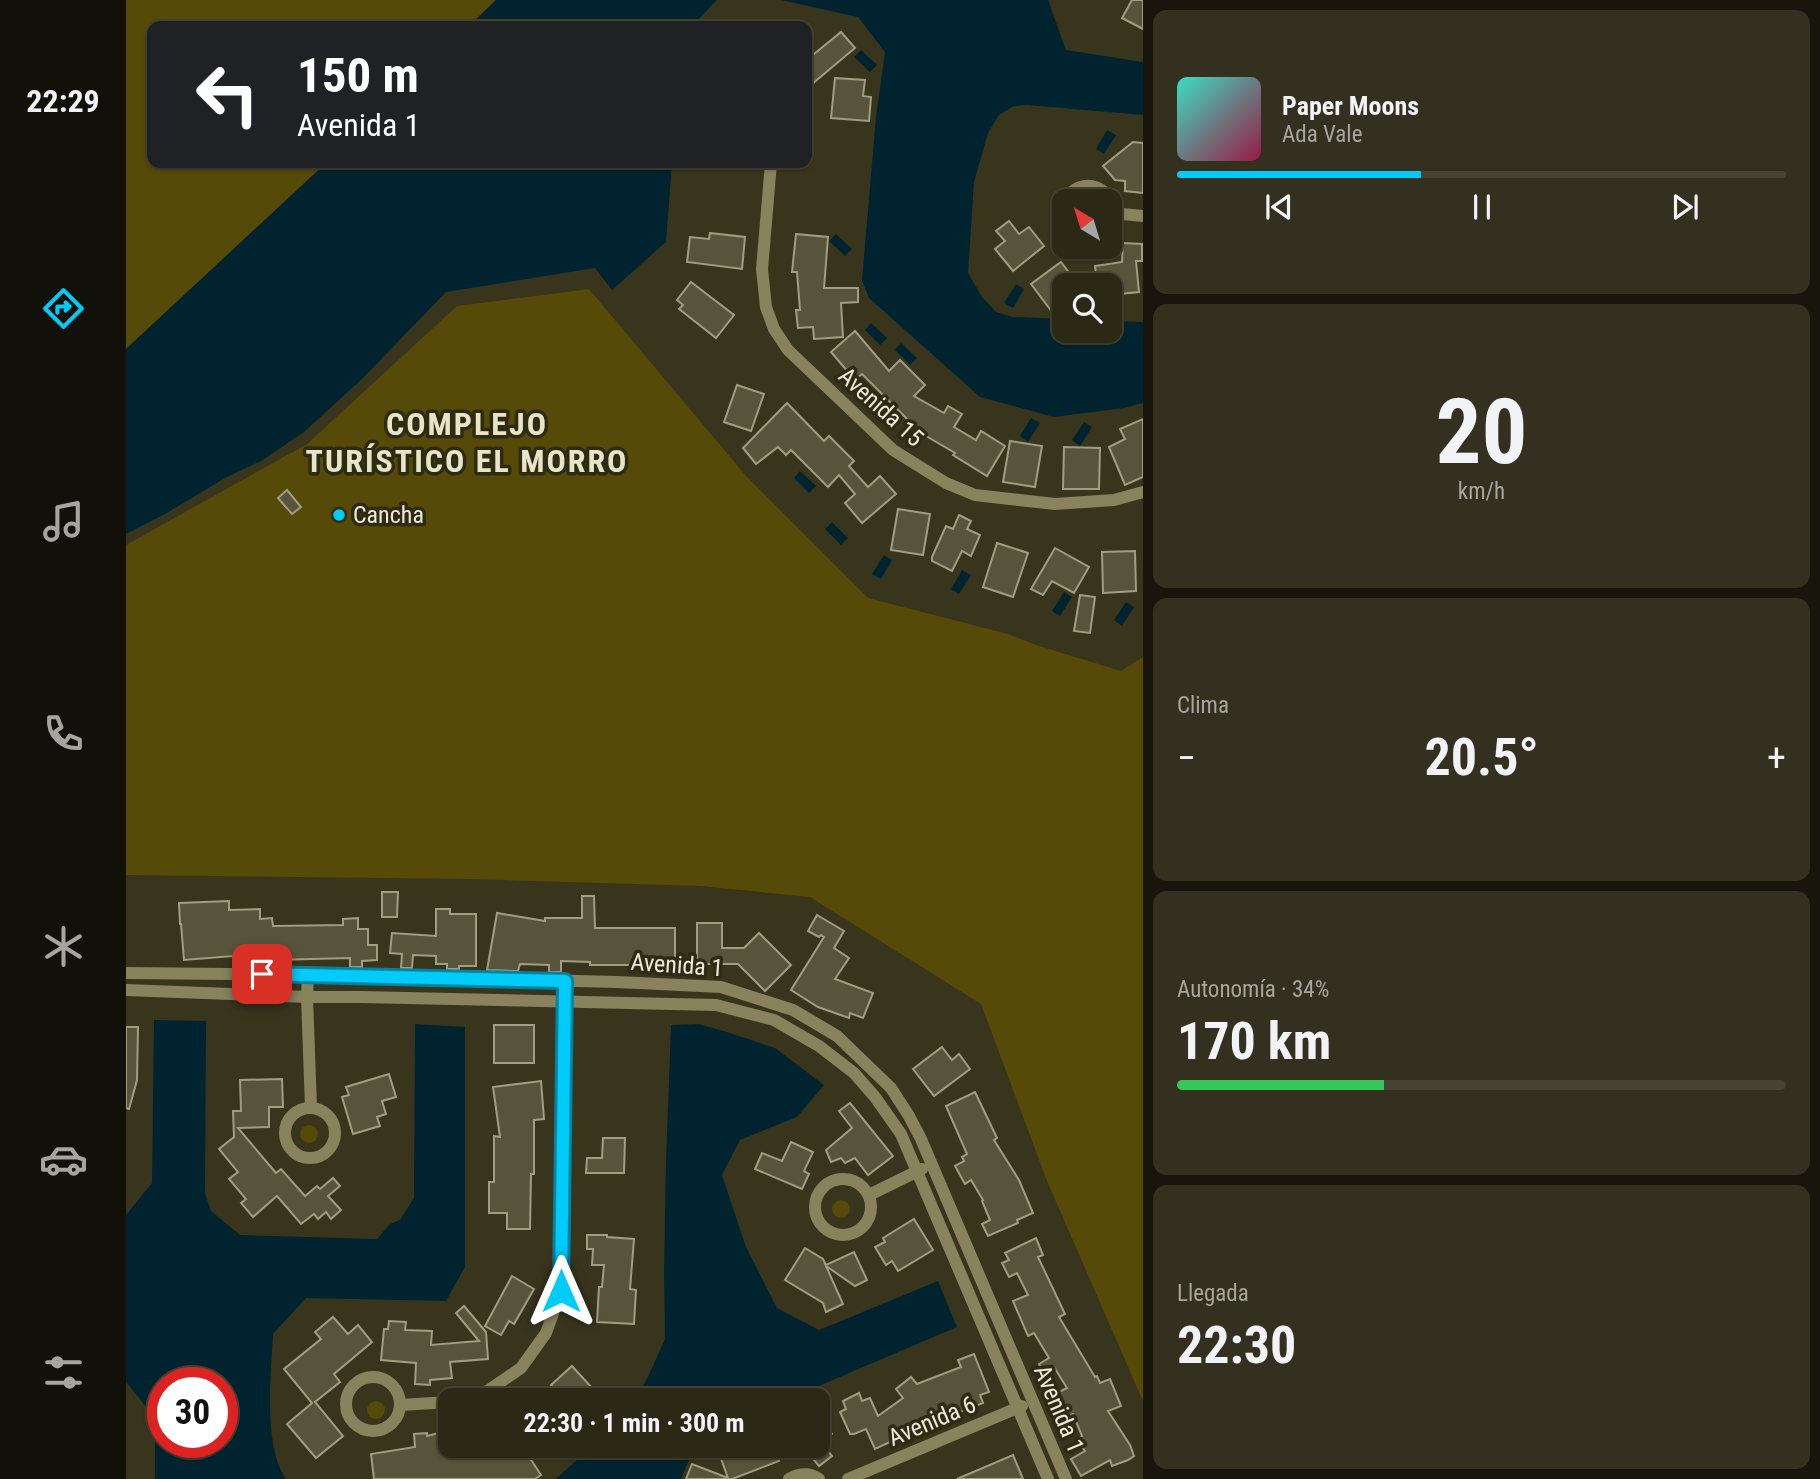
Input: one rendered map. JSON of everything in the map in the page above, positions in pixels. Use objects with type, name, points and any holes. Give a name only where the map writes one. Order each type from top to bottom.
[{"type":"street","name":"Avenida 15","points":[[771,168],[762,269],[766,307],[774,329],[788,350],[893,450],[946,483],[975,495],[1055,504],[1114,500],[1143,492]]},
{"type":"street","points":[[1076,189],[1091,186],[1100,189]]},
{"type":"street","points":[[1122,217],[1143,216]]},
{"type":"street","name":"Avenida 1","points":[[126,973],[308,974],[721,987],[793,1010],[837,1036],[891,1088],[909,1116],[1066,1479]]},
{"type":"street","points":[[190,993],[192,973]]},
{"type":"street","points":[[308,974],[311,1107]]},
{"type":"street","points":[[412,999],[414,977]]},
{"type":"street","points":[[492,1388],[521,1368],[546,1333],[561,1291],[565,981]]},
{"type":"street","name":"Avenida 1","points":[[126,990],[307,997],[716,1005],[774,1020],[796,1031],[854,1073],[901,1133],[1048,1479]]},
{"type":"street","points":[[761,1017],[768,1000]]},
{"type":"street","points":[[311,1107],[330,1117],[335,1137],[328,1150],[309,1158],[295,1154],[284,1136],[291,1115],[311,1107]]},
{"type":"street","points":[[869,1195],[932,1165]]},
{"type":"street","points":[[853,1180],[869,1195],[869,1217],[854,1233],[833,1233],[817,1218],[815,1204],[825,1184],[853,1180]]},
{"type":"street","points":[[371,1377],[392,1384],[397,1390],[400,1405],[399,1412],[390,1425],[383,1429],[368,1430],[361,1428],[350,1418],[346,1403],[348,1395],[357,1383],[371,1377]]},
{"type":"street","name":"Avenida 6","points":[[848,1479],[1033,1402]]},
{"type":"street","points":[[400,1405],[438,1403]]},
{"type":"street","points":[[789,1479],[803,1474],[819,1479]]},
{"type":"shaded area","points":[[126,0],[496,0],[474,21],[147,21],[147,168],[321,168],[126,349]]},
{"type":"shaded area","points":[[589,289],[747,477],[868,598],[1008,634],[1121,671],[1143,657],[1143,1401],[1047,1181],[981,1004],[810,897],[701,886],[469,879],[126,875],[126,545],[307,444],[457,306]]},
{"type":"shaded area","points":[[309,1125],[315,1128],[318,1134],[315,1140],[309,1143],[303,1140],[300,1134],[303,1128]]},
{"type":"shaded area","points":[[841,1200],[847,1203],[850,1209],[847,1215],[841,1218],[835,1215],[832,1209],[835,1203]]},
{"type":"shaded area","points":[[376,1401],[382,1404],[385,1410],[382,1416],[376,1419],[370,1416],[367,1410],[370,1404]]},
{"type":"water","points":[[496,0],[717,0],[697,21],[474,21]]},
{"type":"water","points":[[781,0],[1048,0],[1066,50],[1143,62],[1143,115],[1027,105],[1014,106],[999,115],[988,133],[974,182],[968,273],[982,297],[996,312],[1013,317],[1052,319],[1052,343],[1122,343],[1122,321],[1143,322],[1143,403],[1054,417],[980,397],[869,298],[862,280],[876,117],[885,52],[858,17]]},
{"type":"water","points":[[861,50],[877,65],[870,72],[854,57]]},
{"type":"water","points":[[1107,130],[1116,135],[1104,154],[1096,149]]},
{"type":"water","points":[[321,168],[672,168],[666,242],[612,290],[595,268],[446,292],[363,378],[304,432],[261,461],[225,478],[126,534],[126,349]]},
{"type":"water","points":[[836,234],[852,249],[845,256],[829,241]]},
{"type":"water","points":[[1016,284],[1024,289],[1013,308],[1004,303]]},
{"type":"water","points":[[871,323],[887,338],[880,345],[865,330]]},
{"type":"water","points":[[901,343],[917,358],[910,365],[895,350]]},
{"type":"water","points":[[1031,418],[1040,423],[1028,442],[1020,436]]},
{"type":"water","points":[[1084,422],[1092,427],[1080,446],[1072,440]]},
{"type":"water","points":[[800,471],[816,486],[809,493],[794,478]]},
{"type":"water","points":[[832,522],[848,538],[841,545],[825,529]]},
{"type":"water","points":[[884,555],[892,560],[881,579],[872,574]]},
{"type":"water","points":[[962,570],[971,575],[959,594],[951,589]]},
{"type":"water","points":[[1064,592],[1072,597],[1060,616],[1052,611]]},
{"type":"water","points":[[1126,602],[1134,607],[1122,626],[1114,620]]},
{"type":"water","points":[[154,1020],[206,1021],[205,1193],[211,1211],[240,1235],[377,1239],[390,1224],[400,1220],[414,1198],[415,1024],[465,1027],[465,1267],[446,1301],[306,1298],[273,1334],[271,1429],[279,1465],[286,1479],[155,1479],[155,1458],[238,1458],[238,1367],[147,1367],[147,1408],[126,1382],[126,1215],[152,1183]]},
{"type":"water","points":[[699,1024],[775,1048],[824,1085],[797,1117],[740,1140],[722,1175],[746,1247],[777,1308],[819,1330],[938,1281],[957,1327],[814,1388],[642,1388],[665,1339],[666,1161],[671,1025]]},
{"type":"water","points":[[579,1458],[690,1458],[681,1479],[556,1479]]},
{"type":"building","points":[[1132,0],[1143,0],[1143,29],[1122,18]]},
{"type":"building","points":[[841,32],[855,48],[812,84],[812,51],[814,54]]},
{"type":"building","points":[[835,78],[865,80],[863,96],[871,97],[869,121],[831,118]]},
{"type":"building","points":[[1133,142],[1143,143],[1143,193],[1125,191],[1125,181],[1115,180],[1103,166]]},
{"type":"building","points":[[1009,221],[1019,234],[1029,227],[1044,246],[1013,271],[995,249],[1005,241],[996,231]]},
{"type":"building","points":[[710,233],[745,237],[742,269],[687,262],[690,237],[709,239]]},
{"type":"building","points":[[796,234],[828,237],[824,288],[858,288],[858,302],[841,303],[843,337],[814,339],[813,327],[798,328],[796,310],[800,310],[797,272],[792,272]]},
{"type":"building","points":[[1123,243],[1142,244],[1142,261],[1136,261],[1139,292],[1122,294],[1122,273],[1096,273],[1095,266],[1122,262]]},
{"type":"building","points":[[1061,262],[1069,273],[1052,273],[1052,312],[1031,284]]},
{"type":"building","points":[[691,282],[734,315],[716,338],[679,309],[683,305],[677,300]]},
{"type":"building","points":[[855,331],[889,371],[900,360],[925,385],[914,396],[944,413],[948,406],[962,414],[954,427],[976,440],[981,431],[1005,446],[987,476],[909,426],[911,423],[862,374],[855,380],[831,352]]},
{"type":"building","points":[[737,385],[764,394],[751,431],[724,422]]},
{"type":"building","points":[[787,403],[824,441],[829,436],[854,461],[849,466],[868,487],[880,476],[896,494],[862,523],[845,503],[855,494],[839,475],[828,487],[791,450],[786,455],[778,447],[756,464],[743,448]]},
{"type":"building","points":[[1143,419],[1143,477],[1125,485],[1109,447],[1125,439],[1120,429]]},
{"type":"building","points":[[1010,441],[1042,446],[1035,487],[1003,482]]},
{"type":"building","points":[[1064,447],[1100,448],[1099,489],[1063,489]]},
{"type":"building","points":[[287,490],[301,507],[292,514],[278,498]]},
{"type":"building","points":[[898,509],[930,514],[923,555],[891,550]]},
{"type":"building","points":[[959,515],[971,521],[967,529],[980,535],[971,556],[962,551],[952,571],[932,561],[932,557],[946,526],[953,529]]},
{"type":"building","points":[[997,543],[1028,553],[1013,597],[983,587]]},
{"type":"building","points":[[1055,548],[1089,567],[1074,593],[1052,581],[1043,595],[1031,589]]},
{"type":"building","points":[[1135,551],[1136,591],[1103,593],[1102,552]]},
{"type":"building","points":[[1080,595],[1095,597],[1090,633],[1074,631]]},
{"type":"building","points":[[382,892],[398,892],[397,917],[382,917]]},
{"type":"building","points":[[582,896],[594,896],[595,928],[675,928],[675,965],[590,965],[590,962],[561,961],[561,972],[549,972],[549,965],[520,964],[518,971],[487,970],[497,913],[545,921],[545,918],[582,918]]},
{"type":"building","points":[[229,901],[229,910],[260,909],[260,919],[272,918],[273,926],[343,925],[343,919],[358,918],[358,929],[368,929],[368,945],[377,945],[377,960],[362,961],[362,967],[350,967],[350,958],[274,960],[274,966],[233,963],[233,956],[184,960],[179,903]]},
{"type":"building","points":[[436,909],[450,909],[450,914],[476,914],[476,966],[447,969],[447,964],[436,964],[436,956],[413,955],[412,968],[401,968],[402,954],[390,953],[392,933],[436,936]]},
{"type":"building","points":[[817,915],[844,931],[834,948],[849,958],[835,979],[873,993],[863,1018],[850,1013],[849,1018],[818,1007],[791,990],[824,937],[808,931]]},
{"type":"building","points":[[697,923],[722,923],[722,948],[744,948],[759,933],[791,965],[765,991],[738,964],[697,964]]},
{"type":"building","points":[[494,1025],[534,1025],[534,1063],[494,1063]]},
{"type":"building","points":[[126,1027],[138,1027],[137,1080],[129,1109],[126,1108]]},
{"type":"building","points":[[942,1047],[952,1060],[959,1054],[970,1069],[934,1096],[913,1069]]},
{"type":"building","points":[[389,1074],[396,1097],[382,1101],[386,1114],[377,1117],[380,1126],[353,1134],[342,1097],[349,1095],[346,1087]]},
{"type":"building","points":[[282,1079],[283,1107],[269,1107],[269,1127],[238,1128],[276,1173],[281,1169],[305,1196],[317,1186],[320,1189],[333,1178],[340,1186],[328,1196],[341,1210],[331,1219],[326,1212],[318,1219],[314,1214],[301,1224],[277,1196],[253,1217],[241,1203],[246,1199],[229,1179],[238,1172],[219,1149],[234,1137],[233,1111],[241,1111],[240,1080]]},
{"type":"building","points":[[541,1081],[544,1119],[534,1120],[530,1229],[507,1229],[507,1213],[489,1213],[489,1182],[494,1182],[494,1136],[500,1137],[493,1087]]},
{"type":"building","points":[[975,1092],[997,1138],[994,1140],[1019,1180],[1033,1213],[988,1236],[982,1224],[990,1220],[983,1200],[971,1180],[965,1184],[955,1166],[964,1161],[962,1157],[967,1154],[946,1106]]},
{"type":"building","points":[[850,1103],[893,1156],[868,1175],[855,1158],[845,1163],[841,1158],[831,1162],[826,1150],[852,1128],[839,1111]]},
{"type":"building","points":[[603,1138],[625,1138],[624,1173],[586,1173],[587,1158],[602,1158]]},
{"type":"building","points":[[791,1142],[813,1152],[804,1171],[809,1174],[802,1189],[755,1169],[762,1153],[782,1161]]},
{"type":"building","points":[[914,1219],[933,1250],[898,1271],[892,1261],[886,1265],[875,1247],[885,1242],[883,1238]]},
{"type":"building","points":[[587,1235],[634,1239],[630,1289],[636,1290],[634,1324],[597,1322],[599,1287],[602,1287],[604,1265],[592,1265],[593,1249],[587,1249]]},
{"type":"building","points":[[1036,1238],[1043,1255],[1038,1257],[1065,1314],[1059,1317],[1095,1377],[1097,1376],[1100,1383],[1110,1379],[1121,1406],[1108,1411],[1134,1456],[1112,1466],[1110,1460],[1081,1476],[1071,1459],[1085,1451],[1077,1439],[1082,1436],[1073,1414],[1060,1419],[1055,1406],[1061,1404],[1057,1393],[1067,1388],[1054,1367],[1044,1373],[1039,1364],[1049,1358],[1034,1333],[1028,1336],[1013,1301],[1028,1295],[1017,1273],[1009,1277],[1002,1263],[1009,1260],[1005,1253]]},
{"type":"building","points":[[805,1248],[823,1259],[826,1265],[854,1252],[867,1280],[855,1286],[826,1266],[843,1304],[826,1312],[823,1303],[785,1280]]},
{"type":"building","points":[[512,1276],[534,1289],[514,1324],[509,1321],[501,1335],[485,1326]]},
{"type":"building","points":[[464,1306],[486,1332],[488,1359],[450,1362],[452,1378],[430,1380],[430,1385],[415,1384],[416,1363],[381,1360],[384,1329],[388,1329],[389,1321],[406,1322],[405,1330],[432,1331],[431,1345],[479,1341],[456,1313]]},
{"type":"building","points":[[333,1317],[348,1334],[358,1325],[372,1342],[334,1374],[340,1382],[315,1402],[343,1436],[316,1458],[287,1424],[312,1403],[284,1369],[321,1339],[315,1332]]},
{"type":"building","points":[[974,1354],[989,1392],[980,1395],[983,1403],[942,1419],[940,1414],[907,1438],[905,1435],[875,1449],[866,1429],[850,1434],[840,1412],[846,1409],[843,1401],[859,1393],[862,1401],[870,1398],[878,1416],[903,1398],[896,1389],[911,1377],[917,1384],[961,1367],[958,1360]]},
{"type":"building","points":[[572,1366],[592,1388],[552,1388],[551,1385]]},
{"type":"building","points":[[427,1433],[427,1436],[438,1433],[438,1458],[530,1458],[541,1475],[535,1479],[374,1479],[371,1454],[415,1447],[414,1434]]},
{"type":"building","points":[[1013,1455],[1023,1479],[957,1479]]},
{"type":"building","points":[[721,1458],[778,1458],[779,1461],[732,1479],[686,1479],[692,1464],[728,1478]]},
{"type":"building","points":[[813,1458],[829,1458],[819,1466]]},
{"type":"place","name":"Cancha","points":[[339,515]]},
{"type":"district","name":"COMPLEJO TURÍSTICO EL MORRO","points":[[467,442]]},
{"type":"route","points":[[262,974],[565,981],[561,1291]]}]
